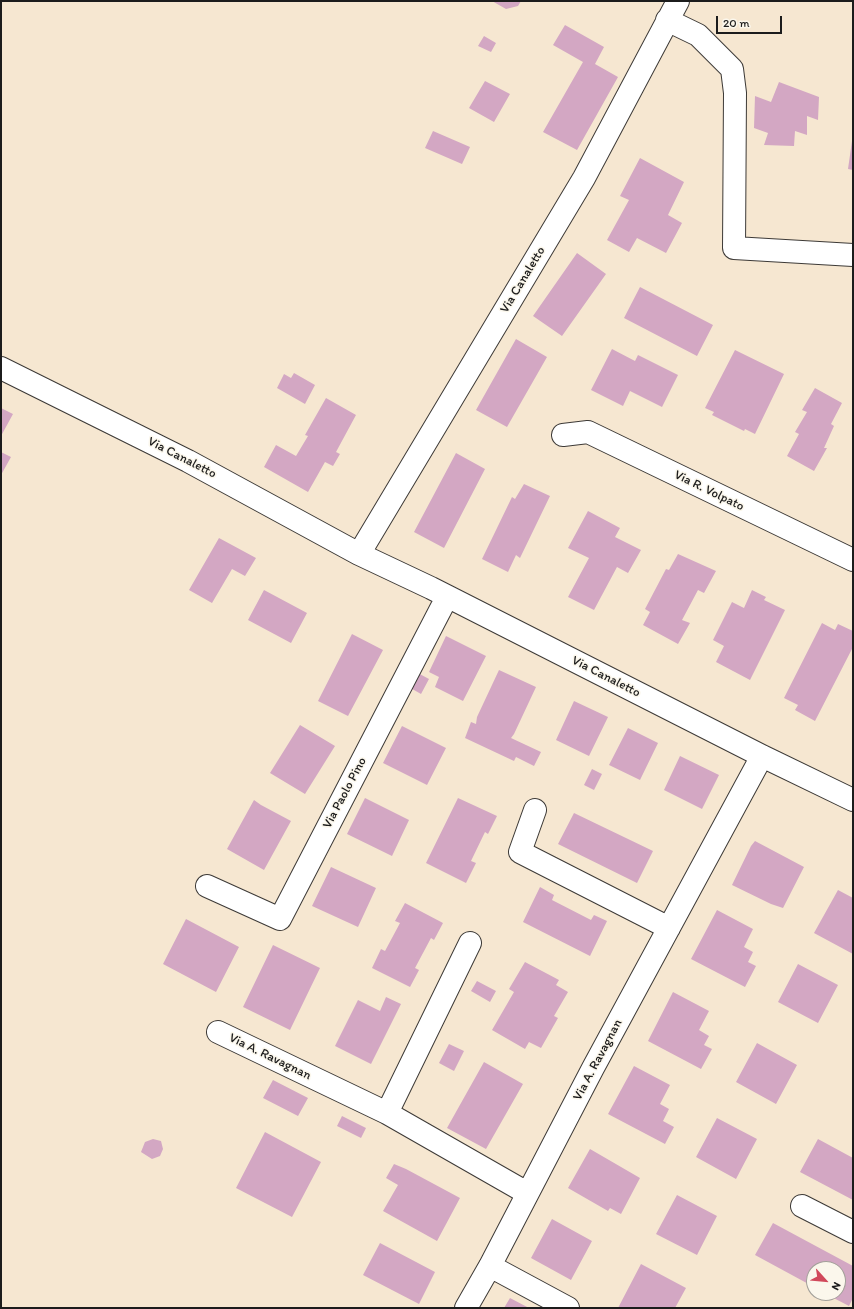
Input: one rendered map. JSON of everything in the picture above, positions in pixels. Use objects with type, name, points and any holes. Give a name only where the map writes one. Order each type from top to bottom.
[{"type":"street","name":"Via Canaletto","points":[[359,554],[584,178],[678,1]]},
{"type":"street","points":[[667,20],[698,35],[732,69],[735,93],[734,248],[853,255]]},
{"type":"street","name":"Via Canaletto","points":[[1,368],[188,461],[359,554],[853,800]]},
{"type":"street","name":"Via R. Volpato","points":[[563,435],[588,432],[853,560]]},
{"type":"street","name":"Via Paolo Pino","points":[[207,886],[280,918],[447,597]]},
{"type":"street","name":"Via A. Ravagnan","points":[[466,1308],[490,1266],[527,1193],[762,756]]},
{"type":"street","points":[[535,810],[520,852],[669,928]]},
{"type":"street","points":[[387,1113],[470,943]]},
{"type":"street","name":"Via A. Ravagnan","points":[[218,1032],[387,1113],[527,1193]]},
{"type":"street","points":[[802,1206],[853,1232]]},
{"type":"street","points":[[490,1266],[568,1308]]},
{"type":"building","points":[[492,1],[521,1],[518,6],[506,9]]},
{"type":"building","points":[[565,25],[604,47],[595,64],[618,77],[577,150],[543,132],[583,62],[553,45]]},
{"type":"building","points":[[484,36],[496,43],[491,52],[478,46]]},
{"type":"building","points":[[485,81],[510,94],[494,122],[469,108]]},
{"type":"building","points":[[779,82],[819,97],[818,120],[807,116],[807,135],[795,131],[794,146],[764,145],[768,133],[754,128],[755,96],[771,102]]},
{"type":"building","points":[[433,131],[470,147],[462,164],[425,148]]},
{"type":"building","points":[[853,141],[853,170],[848,169]]},
{"type":"building","points":[[640,158],[684,182],[668,215],[682,223],[666,253],[637,238],[629,252],[607,240],[629,200],[620,196]]},
{"type":"building","points":[[577,253],[606,274],[562,336],[533,316]]},
{"type":"building","points":[[640,287],[713,325],[697,356],[624,318]]},
{"type":"building","points":[[516,339],[547,357],[507,427],[476,410]]},
{"type":"building","points":[[612,349],[635,361],[638,355],[678,375],[662,407],[630,391],[623,406],[591,390]]},
{"type":"building","points":[[735,350],[784,374],[755,434],[745,429],[744,431],[712,415],[714,412],[705,408]]},
{"type":"building","points":[[294,373],[315,385],[305,404],[277,388],[284,374],[291,378]]},
{"type":"building","points":[[815,388],[842,403],[831,424],[834,426],[824,448],[827,448],[814,471],[787,456],[799,434],[795,432],[807,412],[802,410]]},
{"type":"building","points":[[326,398],[356,415],[336,452],[340,454],[333,466],[325,462],[308,492],[264,467],[276,445],[296,456],[308,436],[305,435]]},
{"type":"building","points":[[1,408],[13,414],[1,436]]},
{"type":"building","points":[[1,452],[11,457],[1,475]]},
{"type":"building","points":[[456,453],[485,469],[444,548],[414,532]]},
{"type":"building","points":[[524,484],[550,496],[520,558],[516,555],[508,572],[482,559],[512,497],[515,499]]},
{"type":"building","points":[[588,511],[620,528],[615,537],[641,550],[628,573],[617,567],[594,610],[568,597],[589,558],[568,548]]},
{"type":"building","points":[[219,538],[256,558],[245,576],[232,569],[212,603],[189,590]]},
{"type":"building","points":[[678,554],[716,571],[704,593],[698,590],[682,620],[690,623],[678,644],[643,625],[650,612],[645,609],[666,569],[669,570]]},
{"type":"building","points":[[264,590],[307,613],[291,643],[248,620]]},
{"type":"building","points":[[752,590],[766,597],[764,600],[785,610],[750,680],[716,662],[724,646],[713,640],[732,602],[744,608]]},
{"type":"building","points":[[822,623],[835,630],[838,624],[853,631],[853,647],[815,721],[795,710],[798,705],[784,698]]},
{"type":"building","points":[[352,634],[383,650],[348,716],[318,701]]},
{"type":"building","points":[[446,636],[486,656],[463,701],[435,687],[439,677],[429,672]]},
{"type":"building","points":[[499,670],[536,687],[511,738],[541,752],[534,766],[516,757],[514,761],[465,738],[471,722],[476,724],[477,717]]},
{"type":"building","points":[[414,671],[429,679],[421,694],[407,686]]},
{"type":"building","points":[[574,701],[608,717],[589,756],[556,740]]},
{"type":"building","points":[[300,725],[335,746],[305,794],[270,773]]},
{"type":"building","points":[[402,726],[446,748],[427,785],[383,763]]},
{"type":"building","points":[[628,728],[658,743],[640,780],[609,765]]},
{"type":"building","points":[[680,756],[719,775],[702,809],[664,790]]},
{"type":"building","points":[[592,769],[602,774],[594,790],[584,785]]},
{"type":"building","points":[[365,798],[409,820],[392,856],[347,834]]},
{"type":"building","points":[[458,798],[497,816],[488,834],[485,832],[471,861],[476,863],[466,883],[426,863]]},
{"type":"building","points":[[254,800],[291,821],[264,870],[227,849]]},
{"type":"building","points":[[574,813],[653,851],[637,883],[558,844]]},
{"type":"building","points":[[755,841],[804,867],[783,908],[771,904],[732,885],[751,846]]},
{"type":"building","points":[[331,867],[376,888],[358,927],[312,906]]},
{"type":"building","points":[[540,887],[554,895],[552,900],[591,920],[594,915],[607,921],[590,956],[523,922]]},
{"type":"building","points":[[838,890],[853,898],[853,954],[814,933]]},
{"type":"building","points":[[405,903],[443,923],[434,940],[431,938],[415,968],[419,970],[410,987],[372,968],[381,949],[385,951],[400,923],[395,921]]},
{"type":"building","points":[[717,910],[753,929],[744,947],[753,952],[748,962],[756,966],[745,987],[691,959]]},
{"type":"building","points":[[186,919],[239,947],[216,992],[163,964]]},
{"type":"building","points":[[273,945],[320,968],[290,1030],[243,1007]]},
{"type":"building","points":[[525,962],[559,980],[556,985],[568,992],[554,1016],[558,1018],[541,1048],[529,1042],[525,1049],[492,1030],[514,992],[509,989]]},
{"type":"building","points":[[798,964],[838,985],[818,1023],[778,1002]]},
{"type":"building","points":[[477,981],[496,991],[490,1002],[471,991]]},
{"type":"building","points":[[673,992],[709,1011],[699,1030],[709,1036],[704,1045],[712,1049],[701,1069],[648,1041]]},
{"type":"building","points":[[386,997],[401,1004],[371,1064],[335,1046],[358,1000],[380,1011]]},
{"type":"building","points":[[757,1043],[797,1065],[776,1104],[736,1082]]},
{"type":"building","points":[[449,1044],[464,1051],[454,1071],[439,1063]]},
{"type":"building","points":[[484,1062],[523,1084],[486,1149],[447,1128]]},
{"type":"building","points":[[634,1066],[670,1085],[660,1104],[669,1109],[663,1121],[674,1127],[665,1144],[608,1114]]},
{"type":"building","points":[[273,1080],[308,1098],[298,1116],[263,1098]]},
{"type":"building","points":[[342,1116],[366,1128],[361,1138],[337,1126]]},
{"type":"building","points":[[717,1118],[757,1139],[736,1179],[696,1157]]},
{"type":"building","points":[[265,1132],[321,1162],[292,1217],[236,1188]]},
{"type":"building","points":[[153,1139],[161,1141],[163,1149],[160,1156],[152,1159],[141,1152],[145,1142]]},
{"type":"building","points":[[818,1139],[853,1158],[853,1200],[800,1172]]},
{"type":"building","points":[[590,1149],[640,1178],[621,1214],[610,1208],[608,1211],[568,1188]]},
{"type":"building","points":[[394,1164],[460,1198],[437,1241],[383,1211],[398,1185],[386,1178]]},
{"type":"building","points":[[677,1195],[717,1216],[697,1255],[656,1234]]},
{"type":"building","points":[[552,1219],[592,1241],[571,1280],[531,1258]]},
{"type":"building","points":[[773,1223],[844,1261],[806,1261],[806,1283],[755,1255]]},
{"type":"building","points":[[380,1243],[435,1272],[419,1304],[363,1275]]},
{"type":"building","points":[[846,1262],[853,1266],[853,1298],[849,1306],[839,1301],[846,1301]]},
{"type":"building","points":[[641,1264],[686,1288],[675,1308],[618,1308]]},
{"type":"building","points":[[510,1298],[529,1308],[504,1308]]}]
